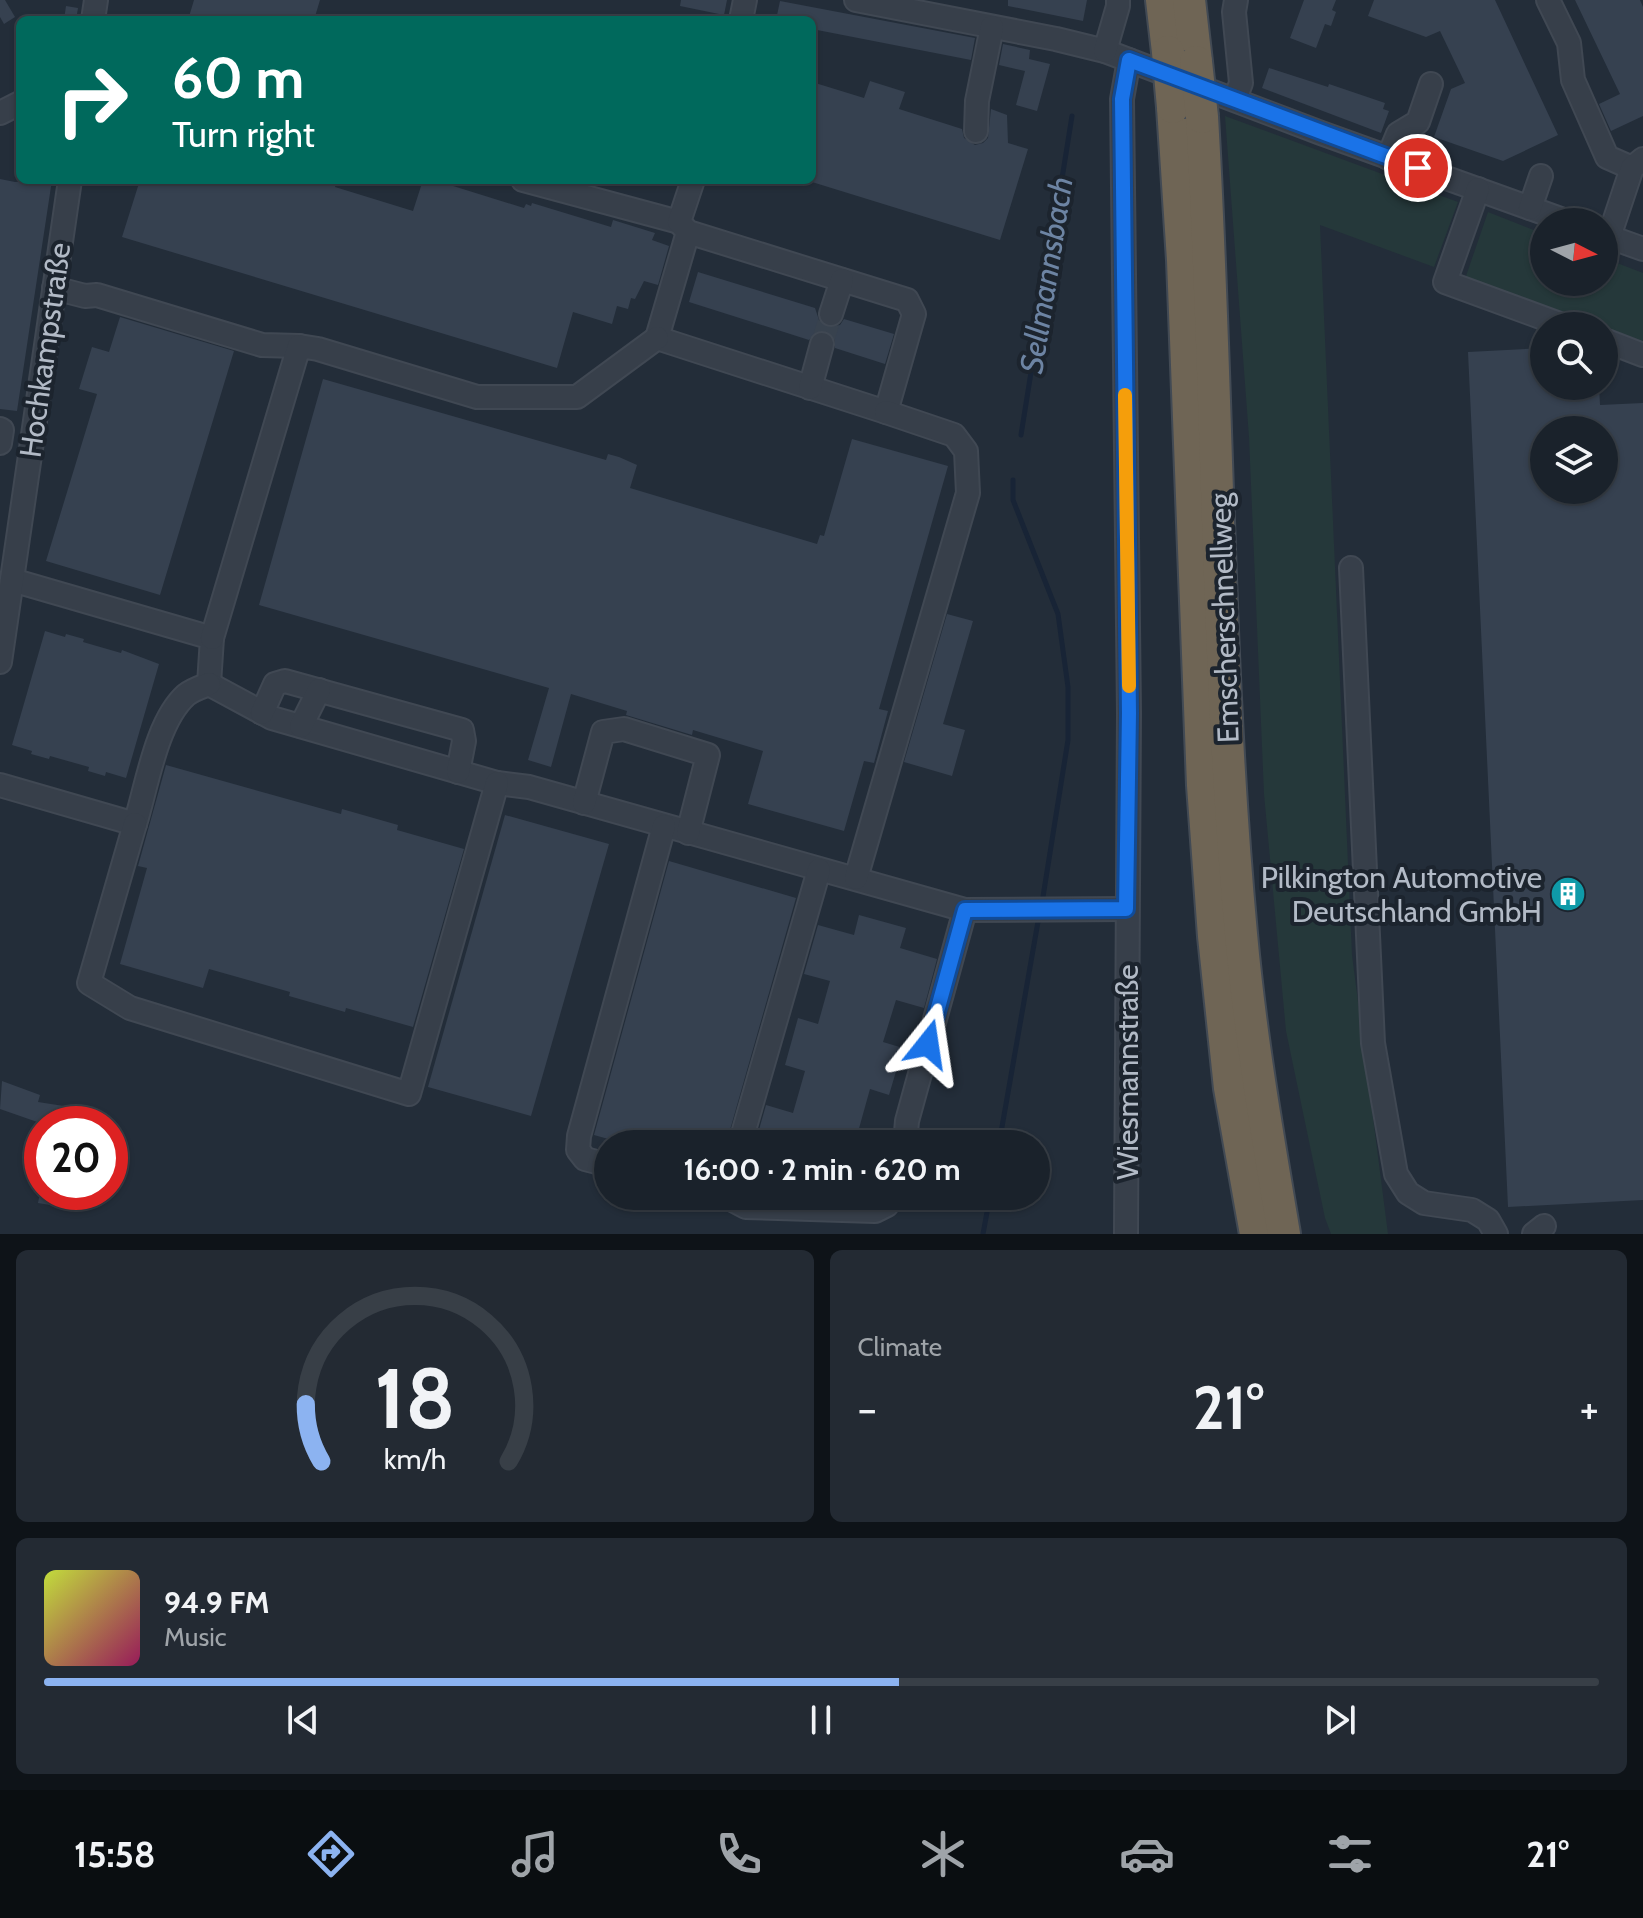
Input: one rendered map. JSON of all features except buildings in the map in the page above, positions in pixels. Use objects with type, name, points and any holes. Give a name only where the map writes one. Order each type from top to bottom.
[{"type":"highway","name":"Emscherschnellweg","points":[[1162,0],[1182,57]]},
{"type":"highway","name":"Emscherschnellweg","points":[[1189,0],[1182,57],[1210,266],[1230,769],[1241,935],[1260,1091],[1284,1234]]},
{"type":"highway","name":"Emscherschnellweg","points":[[1187,112],[1184,276],[1203,785],[1230,1088],[1256,1234]]},
{"type":"street","points":[[856,0],[879,2],[1105,51],[1530,208],[1541,176]]},
{"type":"street","points":[[1105,51],[1118,0]]},
{"type":"street","points":[[1235,99],[1241,83],[1234,12],[1236,0]]},
{"type":"street","points":[[1548,0],[1569,43],[1573,80],[1607,157],[1638,164],[1618,210]]},
{"type":"street","points":[[976,131],[977,101],[992,27]]},
{"type":"street","name":"Wiesmannstraße","points":[[1126,1234],[1129,713],[1122,99],[1129,60]]},
{"type":"street","points":[[1388,158],[1398,134],[1418,122],[1431,84]]},
{"type":"street","name":"Hochkampstraße","points":[[0,662],[69,184]]},
{"type":"street","points":[[537,184],[684,227],[907,300],[914,314],[886,412]]},
{"type":"street","points":[[54,288],[85,296],[97,295],[262,345],[318,349],[477,397],[577,397],[657,338],[692,184]]},
{"type":"street","points":[[1478,189],[1445,282],[1530,313]]},
{"type":"street","points":[[1618,240],[1643,249]]},
{"type":"street","points":[[831,314],[842,280]]},
{"type":"street","points":[[657,338],[954,435],[966,451],[968,493],[856,878]]},
{"type":"street","points":[[810,388],[822,344]]},
{"type":"street","points":[[1618,345],[1643,355]]},
{"type":"street","points":[[209,684],[212,638],[299,346]]},
{"type":"street","points":[[0,429],[0,443]]},
{"type":"street","points":[[1351,568],[1373,1043],[1396,1174],[1408,1193],[1424,1203],[1472,1210],[1488,1220],[1496,1234]]},
{"type":"street","points":[[12,580],[212,638]]},
{"type":"street","points":[[262,713],[275,684],[285,681],[462,730],[464,741],[458,772]]},
{"type":"street","points":[[209,684],[262,713],[301,726],[497,783],[529,787],[965,910],[1126,909]]},
{"type":"street","points":[[209,684],[189,693],[176,706],[165,725],[89,983],[130,1008],[409,1094],[497,783]]},
{"type":"street","points":[[301,726],[319,690]]},
{"type":"street","points":[[371,746],[383,709]]},
{"type":"street","points":[[584,803],[603,732],[624,729],[708,755],[688,833]]},
{"type":"street","points":[[0,785],[135,824]]},
{"type":"street","points":[[594,1161],[585,1159],[578,1150],[579,1136],[664,826]]},
{"type":"street","points":[[744,1130],[819,870]]},
{"type":"street","points":[[906,1130],[965,910]]},
{"type":"street","points":[[843,1210],[877,1210]]},
{"type":"shaded area","points":[[1225,116],[1458,202],[1434,267],[1320,225],[1352,955],[1388,1234],[1331,1234],[1286,1031],[1264,794],[1249,437]]},
{"type":"shaded area","points":[[1488,212],[1530,228],[1530,296],[1618,296],[1618,263],[1643,273],[1643,341],[1618,332],[1618,312],[1560,312],[1465,279]]},
{"type":"waterway","name":"Sellmannsbach","points":[[1021,435],[1072,116]]},
{"type":"waterway","name":"Sellmannsbach","points":[[1013,480],[1013,500],[1058,614],[1068,687],[1068,740],[1042,903]]},
{"type":"waterway","name":"Sellmannsbach","points":[[1001,1130],[1039,916]]},
{"type":"waterway","name":"Sellmannsbach","points":[[983,1234],[987,1210]]},
{"type":"tunnel","points":[[822,344],[831,314]]},
{"type":"slow traffic","points":[[1125,395],[1129,686]]},
{"type":"place","name":"Pilkington Automotive Deutschland GmbH","points":[[1568,894]]},
{"type":"route","points":[[928,1044],[965,910],[1126,909],[1129,713],[1122,99],[1129,60],[1418,168]]}]
